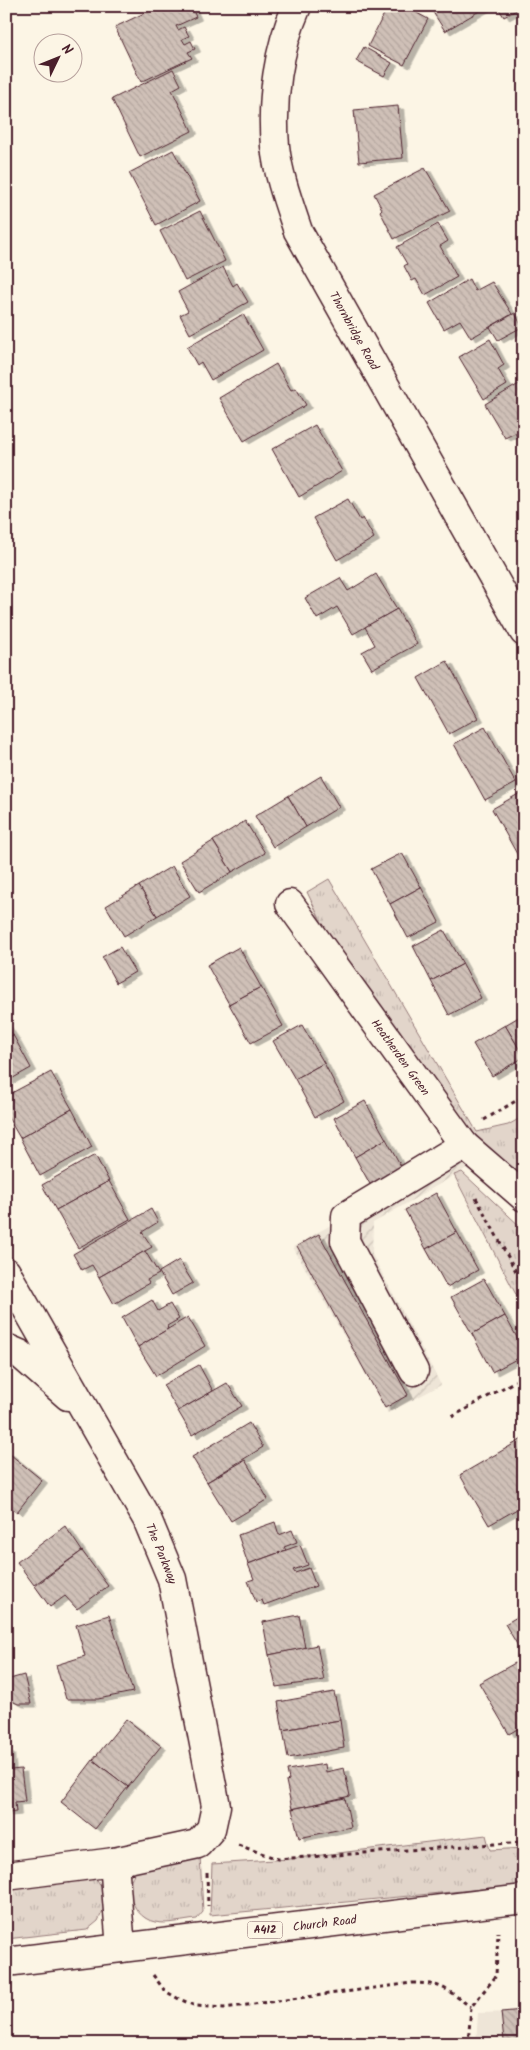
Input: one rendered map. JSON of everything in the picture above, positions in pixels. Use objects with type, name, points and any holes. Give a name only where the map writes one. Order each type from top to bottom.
[{"type":"street","name":"Thornbridge Road","points":[[297,6],[277,76],[274,112],[275,147],[284,189],[298,231],[524,632]]},
{"type":"street","name":"Heatherden Green","points":[[290,904],[467,1146],[524,1198]]},
{"type":"street","points":[[414,1371],[345,1241],[346,1216],[467,1146]]},
{"type":"street","name":"The Parkway","points":[[6,1272],[146,1520],[172,1579],[216,1806],[207,1835]]},
{"type":"street","points":[[6,1348],[20,1354],[64,1390],[98,1437]]},
{"type":"street","points":[[6,1876],[114,1862],[177,1850],[198,1844],[207,1835]]},
{"type":"street","points":[[114,1862],[121,1948]]},
{"type":"street","name":"Church Road","points":[[6,1962],[512,1900]]},
{"type":"path","points":[[524,1096],[467,1146],[476,1199],[524,1286]]},
{"type":"path","points":[[452,1417],[524,1376]]},
{"type":"path","points":[[209,1937],[207,1835],[278,1859],[524,1842]]},
{"type":"path","points":[[468,2044],[471,2007],[496,1976],[512,1900]]},
{"type":"path","points":[[150,1944],[154,1978],[165,1991],[196,2006],[240,2007],[420,1983],[435,1983],[449,1990],[471,2007]]},
{"type":"shaded area","points":[[443,1152],[467,1168],[373,1223],[372,1254],[441,1385],[388,1413],[293,1247],[408,1180]]},
{"type":"shaded area","points":[[515,2012],[524,2044],[476,2044],[478,2013]]},
{"type":"green space","points":[[329,879],[477,1132],[508,1125],[524,1116],[524,1197],[356,994],[307,892]]},
{"type":"green space","points":[[462,1172],[524,1230],[524,1310],[454,1175]]},
{"type":"green space","points":[[486,1835],[490,1850],[524,1848],[524,1885],[210,1915],[212,1864],[289,1859]]},
{"type":"green space","points":[[200,1856],[203,1912],[197,1919],[160,1923],[146,1918],[139,1912],[133,1904],[130,1895],[132,1877],[138,1869],[153,1862]]},
{"type":"green space","points":[[81,1872],[97,1880],[105,1891],[106,1904],[98,1921],[87,1930],[6,1939],[6,1881]]},
{"type":"building","points":[[159,6],[191,6],[196,17],[176,26],[178,30],[184,27],[189,36],[182,39],[185,44],[191,41],[195,49],[188,52],[192,58],[141,82],[115,27]]},
{"type":"building","points":[[388,6],[404,6],[428,19],[404,65],[368,46]]},
{"type":"building","points":[[429,6],[488,6],[445,31]]},
{"type":"building","points":[[497,6],[517,6],[518,9],[504,17]]},
{"type":"building","points":[[364,47],[392,63],[384,76],[356,61]]},
{"type":"building","points":[[173,69],[181,85],[172,90],[192,131],[140,157],[112,99]]},
{"type":"building","points":[[398,106],[403,158],[359,162],[354,110]]},
{"type":"building","points":[[173,150],[200,201],[156,225],[129,173]]},
{"type":"building","points":[[425,168],[450,211],[394,239],[374,194]]},
{"type":"building","points":[[200,211],[225,261],[185,281],[160,231]]},
{"type":"building","points":[[438,224],[448,241],[440,246],[457,277],[425,295],[416,279],[412,281],[404,266],[407,264],[397,247]]},
{"type":"building","points":[[223,267],[233,286],[237,283],[248,302],[190,334],[180,315],[188,311],[178,292]]},
{"type":"building","points":[[469,279],[475,291],[492,282],[512,314],[471,338],[460,320],[444,329],[429,303]]},
{"type":"building","points":[[515,313],[522,327],[498,340],[490,327]]},
{"type":"building","points":[[243,314],[263,350],[211,380],[201,362],[197,365],[187,347]]},
{"type":"building","points":[[490,339],[504,365],[498,369],[507,385],[484,399],[459,357]]},
{"type":"building","points":[[276,364],[291,390],[296,388],[306,405],[244,441],[219,398]]},
{"type":"building","points":[[524,381],[524,445],[522,446],[515,433],[505,438],[485,404]]},
{"type":"building","points":[[315,425],[342,471],[299,497],[272,449]]},
{"type":"building","points":[[524,461],[524,472],[519,464]]},
{"type":"building","points":[[348,499],[360,520],[363,518],[374,538],[337,560],[313,518]]},
{"type":"building","points":[[376,574],[397,609],[353,634],[337,607],[317,619],[305,598],[340,578],[348,591]]},
{"type":"building","points":[[397,609],[417,644],[372,669],[362,652],[375,645],[365,627]]},
{"type":"building","points":[[447,661],[478,718],[449,734],[418,678]]},
{"type":"building","points":[[485,727],[516,783],[485,800],[454,744]]},
{"type":"building","points":[[321,776],[339,807],[306,827],[288,796]]},
{"type":"building","points":[[522,792],[524,862],[522,863],[492,809]]},
{"type":"building","points":[[288,796],[306,827],[273,847],[255,816]]},
{"type":"building","points":[[245,821],[265,853],[232,872],[213,841]]},
{"type":"building","points":[[213,841],[232,872],[199,892],[180,861]]},
{"type":"building","points":[[402,853],[421,887],[390,904],[371,869]]},
{"type":"building","points":[[172,866],[190,896],[157,916],[139,886]]},
{"type":"building","points":[[139,886],[157,916],[124,936],[106,906]]},
{"type":"building","points":[[421,887],[439,922],[408,938],[390,904]]},
{"type":"building","points":[[444,930],[463,964],[431,981],[413,946]]},
{"type":"building","points":[[120,947],[135,972],[116,983],[102,957]]},
{"type":"building","points":[[239,947],[261,987],[229,1004],[207,965]]},
{"type":"building","points":[[463,964],[481,998],[449,1015],[431,981]]},
{"type":"building","points":[[261,987],[283,1026],[251,1043],[229,1004]]},
{"type":"building","points":[[524,1014],[524,1057],[505,1025]]},
{"type":"building","points":[[6,1024],[13,1035],[6,1039]]},
{"type":"building","points":[[302,1025],[324,1063],[295,1079],[273,1041]]},
{"type":"building","points":[[505,1025],[524,1057],[492,1076],[473,1044]]},
{"type":"building","points":[[13,1035],[31,1068],[6,1082],[6,1039]]},
{"type":"building","points":[[324,1063],[344,1101],[315,1117],[295,1079]]},
{"type":"building","points":[[51,1072],[72,1109],[20,1138],[6,1114],[6,1096]]},
{"type":"building","points":[[365,1101],[386,1139],[355,1157],[334,1118]]},
{"type":"building","points":[[72,1109],[92,1147],[40,1176],[20,1138]]},
{"type":"building","points":[[386,1139],[407,1177],[376,1195],[355,1157]]},
{"type":"building","points":[[95,1155],[109,1181],[56,1210],[42,1185]]},
{"type":"building","points":[[109,1181],[130,1219],[78,1248],[56,1210]]},
{"type":"building","points":[[436,1193],[457,1232],[426,1249],[405,1210]]},
{"type":"building","points":[[151,1209],[158,1222],[142,1232],[152,1247],[99,1277],[92,1265],[82,1270],[73,1254]]},
{"type":"building","points":[[457,1232],[478,1270],[447,1287],[426,1249]]},
{"type":"building","points":[[319,1234],[408,1395],[385,1408],[297,1246]]},
{"type":"building","points":[[145,1251],[159,1274],[147,1280],[149,1283],[114,1304],[99,1277]]},
{"type":"building","points":[[179,1260],[193,1283],[172,1295],[159,1272]]},
{"type":"building","points":[[484,1279],[505,1316],[472,1334],[451,1297]]},
{"type":"building","points":[[152,1300],[158,1311],[170,1304],[179,1319],[167,1326],[168,1329],[138,1347],[122,1318]]},
{"type":"building","points":[[505,1316],[524,1350],[524,1355],[492,1372],[472,1334]]},
{"type":"building","points":[[188,1317],[205,1346],[156,1376],[138,1347]]},
{"type":"building","points":[[199,1365],[213,1391],[178,1411],[163,1385]]},
{"type":"building","points":[[227,1383],[242,1406],[192,1435],[178,1411]]},
{"type":"building","points":[[249,1423],[263,1447],[207,1482],[192,1457]]},
{"type":"building","points":[[524,1438],[524,1505],[489,1525],[460,1475]]},
{"type":"building","points":[[6,1451],[42,1480],[17,1512],[6,1503]]},
{"type":"building","points":[[245,1460],[268,1499],[231,1521],[207,1482]]},
{"type":"building","points":[[275,1522],[279,1535],[292,1530],[297,1542],[284,1547],[286,1550],[248,1564],[238,1535]]},
{"type":"building","points":[[65,1526],[82,1551],[34,1585],[17,1562]]},
{"type":"building","points":[[300,1545],[308,1565],[293,1570],[295,1573],[309,1568],[316,1586],[264,1605],[262,1600],[256,1602],[248,1581],[254,1579],[248,1564]]},
{"type":"building","points":[[82,1551],[108,1586],[77,1609],[65,1596],[50,1607],[35,1586]]},
{"type":"building","points":[[524,1613],[524,1656],[505,1624]]},
{"type":"building","points":[[109,1615],[133,1692],[98,1699],[66,1699],[56,1665],[85,1656],[76,1625]]},
{"type":"building","points":[[299,1615],[305,1648],[269,1655],[263,1622]]},
{"type":"building","points":[[317,1645],[324,1680],[276,1687],[269,1655]]},
{"type":"building","points":[[524,1658],[524,1725],[509,1734],[479,1683]]},
{"type":"building","points":[[24,1675],[31,1704],[18,1704],[6,1698],[6,1680]]},
{"type":"building","points":[[334,1692],[340,1720],[283,1730],[278,1702]]},
{"type":"building","points":[[126,1719],[161,1746],[128,1787],[93,1760]]},
{"type":"building","points":[[340,1720],[344,1748],[288,1758],[283,1730]]},
{"type":"building","points":[[6,1751],[9,1751],[11,1770],[21,1769],[25,1801],[15,1802],[16,1812],[6,1813]]},
{"type":"building","points":[[93,1760],[128,1787],[95,1829],[61,1802]]},
{"type":"building","points":[[325,1764],[326,1772],[344,1768],[350,1796],[292,1809],[286,1781],[289,1780],[287,1770]]},
{"type":"building","points":[[345,1798],[351,1827],[299,1838],[292,1809]]},
{"type":"building","points":[[524,2010],[524,2040],[504,2041],[501,2012]]},
{"type":"building","points":[[524,2040],[524,2044],[504,2044],[504,2041]]}]
